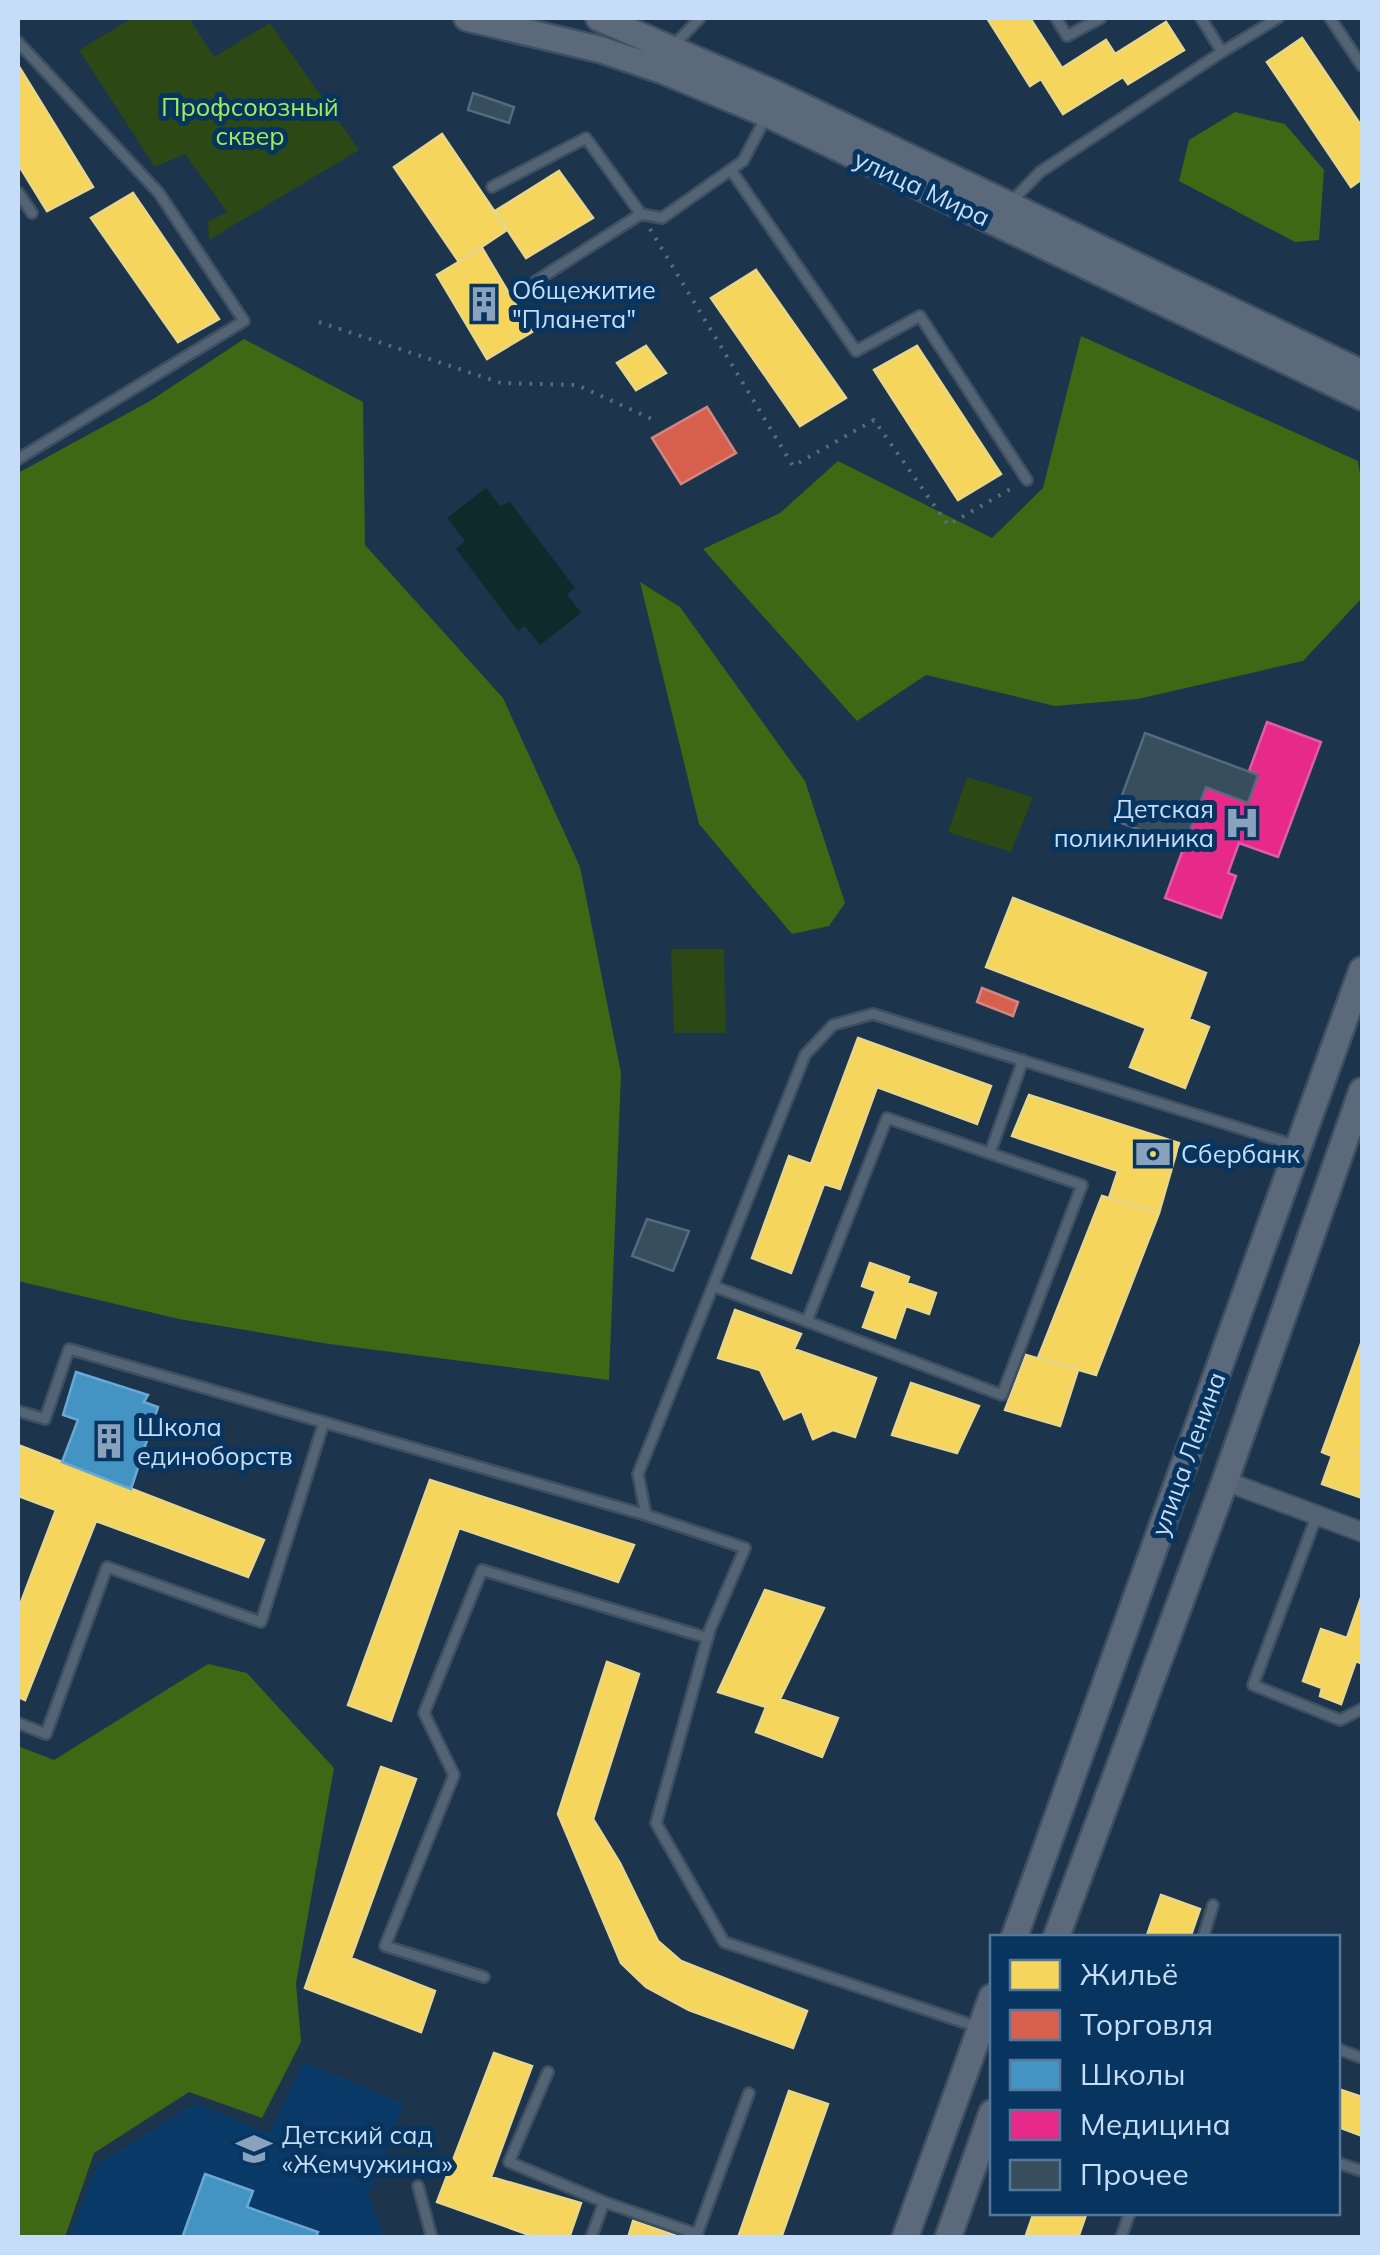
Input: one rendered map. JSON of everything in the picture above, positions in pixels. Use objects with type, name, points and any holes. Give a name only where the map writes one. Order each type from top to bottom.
[{"type":"main road","name":"улица Мира","points":[[467,18],[602,50],[666,59]]},
{"type":"main road","name":"улица Мира","points":[[599,18],[666,59],[772,104],[1003,214],[1362,396]]},
{"type":"main road","name":"улица Мира","points":[[1003,214],[1362,373]]},
{"type":"main road","name":"улица Ленина","points":[[1015,1935],[1362,970]]},
{"type":"main road","name":"улица Ленина","points":[[1057,1935],[1362,1091]]},
{"type":"main road","points":[[1300,1147],[1338,1160]]},
{"type":"main road","points":[[1183,1467],[1224,1480]]},
{"type":"main road","points":[[905,2238],[987,2030]]},
{"type":"main road","points":[[948,2238],[990,2119]]},
{"type":"street","points":[[1224,1480],[1362,1532]]},
{"type":"lane","points":[[666,59],[700,18]]},
{"type":"lane","points":[[1056,18],[1068,36],[1101,18]]},
{"type":"lane","points":[[1202,18],[1222,52]]},
{"type":"lane","points":[[1003,214],[1040,172],[1278,18]]},
{"type":"lane","points":[[1330,18],[1362,66]]},
{"type":"lane","points":[[18,42],[159,193],[244,321],[18,459]]},
{"type":"lane","points":[[536,280],[640,214],[662,218],[743,162],[772,104]]},
{"type":"lane","points":[[492,187],[586,138],[640,214]]},
{"type":"lane","points":[[731,170],[856,352],[920,316],[1027,480]]},
{"type":"lane","points":[[18,192],[32,214]]},
{"type":"lane","points":[[646,1515],[638,1474],[805,1055],[833,1024],[873,1014],[1300,1147]]},
{"type":"lane","points":[[990,1154],[1023,1060]]},
{"type":"lane","points":[[713,1286],[1002,1394],[1082,1185],[887,1118],[808,1321]]},
{"type":"lane","points":[[18,1410],[45,1419],[69,1350],[646,1515],[745,1548],[708,1638],[656,1823],[724,1942],[987,2030]]},
{"type":"lane","points":[[18,1723],[46,1734],[107,1567],[261,1622],[324,1422]]},
{"type":"lane","points":[[1317,1516],[1253,1685],[1340,1720],[1362,1709]]},
{"type":"lane","points":[[484,1978],[385,1946],[454,1775],[424,1713],[482,1570],[708,1638]]},
{"type":"lane","points":[[1204,1935],[1212,1905]]},
{"type":"lane","points":[[548,2072],[510,2162],[604,2202],[698,2234],[749,2093]]},
{"type":"lane","points":[[418,2186],[432,2238]]},
{"type":"lane","points":[[591,2238],[604,2202]]},
{"type":"path","points":[[640,214],[792,466],[874,420],[948,526],[1027,480]]},
{"type":"path","points":[[320,322],[501,383],[577,385],[654,420]]},
{"type":"shaded area","points":[[486,488],[500,506],[510,502],[575,588],[567,594],[581,613],[540,645],[525,626],[518,631],[456,549],[465,541],[447,518]]},
{"type":"shaded area","name":"Детский сад «Жемчужина»","points":[[303,2062],[404,2104],[368,2197],[385,2237],[70,2238],[97,2165],[196,2103],[269,2134]]},
{"type":"green space","name":"Профсоюзный сквер","points":[[132,18],[189,18],[214,57],[270,23],[359,150],[209,240],[208,222],[227,212],[185,154],[155,167],[79,50]]},
{"type":"green space","points":[[1235,112],[1285,124],[1324,170],[1319,240],[1295,242],[1179,181],[1189,140]]},
{"type":"green space","points":[[1081,336],[1358,461],[1362,488],[1362,598],[1303,661],[1138,699],[1055,706],[926,675],[857,721],[703,549],[780,513],[838,461],[992,538],[1043,488]]},
{"type":"green space","points":[[244,339],[363,402],[365,545],[503,698],[580,867],[621,1073],[609,1380],[329,1344],[179,1319],[18,1281],[18,473],[150,401]]},
{"type":"green space","points":[[640,582],[680,607],[805,781],[845,903],[829,926],[792,934],[699,824]]},
{"type":"green space","points":[[967,777],[1033,797],[1011,852],[948,832]]},
{"type":"green space","points":[[671,949],[724,949],[726,1033],[674,1033]]},
{"type":"green space","points":[[208,1664],[247,1673],[334,1768],[296,1983],[301,2042],[262,2118],[189,2092],[94,2153],[65,2237],[18,2237],[18,1746],[54,1760]]},
{"type":"building: Жильё","points":[[987,18],[1030,18],[1062,68],[1106,40],[1115,54],[1166,22],[1184,50],[1128,84],[1123,77],[1063,114],[1041,79],[1030,86]]},
{"type":"building: Жильё","points":[[1302,38],[1362,127],[1362,179],[1351,187],[1267,62]]},
{"type":"building: Жильё","points":[[18,65],[93,187],[47,211],[18,164]]},
{"type":"building: Жильё","points":[[442,134],[507,230],[459,262],[394,167]]},
{"type":"building: Жильё","points":[[559,171],[593,218],[526,258],[495,211]]},
{"type":"building: Жильё","points":[[133,193],[219,319],[178,342],[91,218]]},
{"type":"building: Жильё","name":"Общежитие \"Планета\"","points":[[482,248],[532,332],[487,359],[437,275]]},
{"type":"building: Жильё","points":[[756,270],[846,398],[800,426],[711,298]]},
{"type":"building: Жильё","points":[[646,346],[666,373],[636,390],[617,363]]},
{"type":"building: Жильё","points":[[917,346],[1001,474],[958,500],[874,370]]},
{"type":"building: Жильё","points":[[1013,898],[1206,973],[1189,1019],[1209,1027],[1185,1088],[1130,1067],[1146,1028],[986,967]]},
{"type":"building: Жильё","points":[[858,1038],[991,1086],[977,1124],[877,1087],[840,1189],[824,1184],[791,1273],[752,1258],[789,1156],[811,1164]]},
{"type":"building: Жильё","points":[[1029,1095],[1179,1143],[1159,1213],[1109,1198],[1118,1171],[1012,1136]]},
{"type":"building: Жильё","points":[[1102,1196],[1159,1213],[1096,1375],[1038,1358]]},
{"type":"building: Жильё","points":[[870,1263],[909,1277],[907,1283],[936,1293],[929,1314],[906,1306],[895,1338],[863,1327],[876,1291],[862,1286]]},
{"type":"building: Жильё","points":[[735,1310],[801,1334],[794,1349],[876,1378],[855,1437],[833,1430],[813,1439],[802,1411],[784,1419],[760,1370],[718,1358]]},
{"type":"building: Жильё","points":[[1362,1341],[1359,1497],[1322,1484],[1332,1456],[1322,1452]]},
{"type":"building: Жильё","points":[[1026,1355],[1078,1370],[1060,1426],[1005,1410]]},
{"type":"building: Жильё","points":[[911,1383],[979,1406],[957,1453],[892,1435]]},
{"type":"building: Жильё","points":[[18,1445],[264,1540],[248,1577],[96,1521],[25,1700],[18,1697],[18,1610],[56,1510],[18,1496]]},
{"type":"building: Жильё","points":[[430,1480],[634,1545],[618,1582],[459,1528],[391,1721],[348,1705]]},
{"type":"building: Жильё","points":[[765,1590],[824,1608],[780,1699],[838,1718],[822,1757],[756,1732],[766,1707],[718,1692]]},
{"type":"building: Жильё","points":[[1362,1595],[1362,1664],[1356,1661],[1341,1704],[1320,1696],[1322,1688],[1303,1681],[1321,1629],[1347,1638]]},
{"type":"building: Жильё","points":[[607,1662],[639,1674],[593,1819],[620,1863],[658,1941],[681,1961],[807,2011],[793,2048],[689,2010],[646,1987],[621,1963],[558,1814]]},
{"type":"building: Жильё","points":[[381,1767],[416,1779],[351,1958],[435,1991],[421,2032],[305,1988]]},
{"type":"building: Жильё","points":[[1161,1895],[1200,1909],[1191,1935],[1147,1935]]},
{"type":"building: Жильё","points":[[494,2053],[532,2066],[491,2177],[581,2203],[569,2238],[538,2238],[437,2202]]},
{"type":"building: Жильё","points":[[1340,2090],[1362,2097],[1362,2136],[1340,2128]]},
{"type":"building: Жильё","points":[[789,2091],[828,2104],[781,2238],[738,2238]]},
{"type":"building: Жильё","points":[[1033,2215],[1086,2215],[1078,2238],[1025,2238]]},
{"type":"building: Жильё","points":[[633,2221],[682,2238],[628,2238]]},
{"type":"building: Торговля","points":[[707,407],[736,453],[681,484],[652,438]]},
{"type":"building: Торговля","points":[[982,988],[1018,1002],[1013,1016],[977,1002]]},
{"type":"building: Школы","name":"Школа единоборств","points":[[76,1372],[148,1395],[144,1402],[158,1407],[131,1489],[62,1462],[78,1420],[63,1415]]},
{"type":"building: Школы","points":[[205,2174],[253,2191],[247,2207],[318,2232],[316,2238],[182,2238]]},
{"type":"building: Медицина","name":"Детская поликлиника","points":[[1267,722],[1321,742],[1278,857],[1239,843],[1228,873],[1236,876],[1221,918],[1165,898],[1206,787],[1248,803],[1258,775],[1249,771]]},
{"type":"building: Прочее","points":[[473,93],[514,107],[509,123],[468,110]]},
{"type":"building: Прочее","points":[[1145,733],[1258,775],[1248,803],[1206,787],[1184,846],[1113,820]]},
{"type":"building: Прочее","points":[[647,1219],[689,1231],[673,1271],[632,1256]]},
{"type":"place","name":"Общежитие \"Планета\"","points":[[484,304]]},
{"type":"place","name":"Детская поликлиника","points":[[1242,823]]},
{"type":"place","name":"Сбербанк","points":[[1153,1154]]},
{"type":"place","name":"Школа единоборств","points":[[109,1441]]},
{"type":"place","name":"Детский сад «Жемчужина»","points":[[254,2149]]}]
